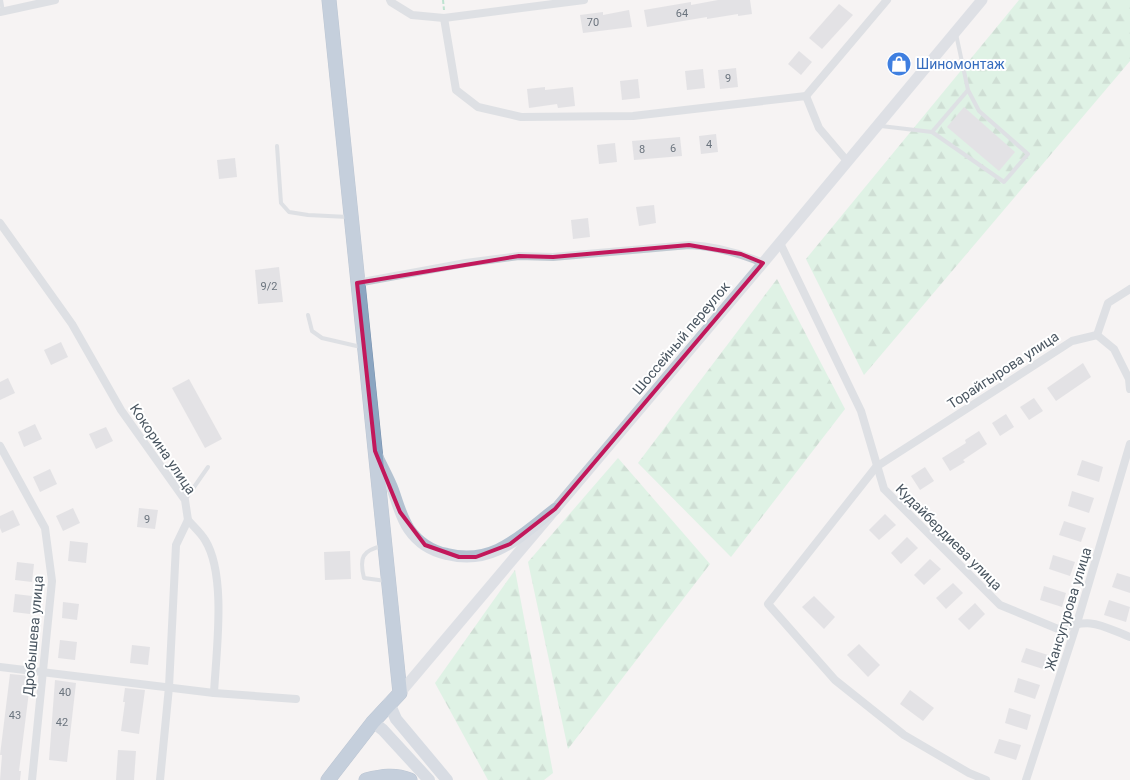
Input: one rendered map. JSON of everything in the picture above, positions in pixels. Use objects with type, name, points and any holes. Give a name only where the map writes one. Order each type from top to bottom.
[{"type":"highway","points":[[328,780],[373,722],[400,693],[329,0]]},
{"type":"highway","points":[[366,780],[383,776],[400,777],[410,780]]},
{"type":"main road","name":"Шоссейный переулок","points":[[400,693],[780,243],[847,160],[982,0]]},
{"type":"main road","points":[[375,452],[393,489],[400,512],[410,530],[425,545],[440,553],[459,558],[476,557],[492,553],[510,544],[555,509]]},
{"type":"main road","points":[[389,704],[396,719],[447,780]]},
{"type":"main road","points":[[373,722],[383,730],[429,780]]},
{"type":"street","points":[[1,12],[54,0]]},
{"type":"street","points":[[390,1],[412,15],[444,18],[584,0]]},
{"type":"street","points":[[444,18],[456,90],[478,107],[521,117],[633,116],[806,96],[886,0]]},
{"type":"street","points":[[806,96],[819,128],[847,160]]},
{"type":"street","name":"Кокорина улица","points":[[0,223],[72,324],[121,410],[185,500],[188,520]]},
{"type":"street","name":"Кудайбердиева улица","points":[[780,243],[861,411],[884,489],[1000,605],[1058,630],[1077,623],[1094,622],[1130,637]]},
{"type":"street","points":[[357,283],[466,263],[519,256],[553,257],[689,245],[704,246],[742,254],[763,263]]},
{"type":"street","points":[[1130,289],[1108,303],[1097,335],[1114,349],[1129,379],[1130,389]]},
{"type":"street","name":"Торайгырова улица","points":[[986,780],[969,773],[904,735],[835,680],[768,604],[876,467],[1072,341],[1097,335]]},
{"type":"street","name":"Жансугурова улица","points":[[1026,780],[1077,623],[1130,444]]},
{"type":"street","name":"Дробышева улица","points":[[0,446],[45,528],[52,581],[32,780]]},
{"type":"street","points":[[160,780],[169,687],[176,545],[188,520],[206,541],[213,560],[219,597],[214,693]]},
{"type":"street","points":[[0,667],[214,693],[296,699]]},
{"type":"lane","points":[[1,0],[1,12]]},
{"type":"lane","points":[[876,126],[932,132],[1004,182],[1028,154],[979,111],[968,90],[956,32]]},
{"type":"lane","points":[[932,132],[968,90]]},
{"type":"lane","points":[[277,146],[281,203],[289,212],[350,217]]},
{"type":"lane","points":[[308,315],[312,330],[322,338],[364,348]]},
{"type":"lane","points":[[185,500],[208,467]]},
{"type":"lane","points":[[385,545],[369,549],[362,557],[362,571],[364,578],[388,581]]},
{"type":"highlighted area","points":[[689,245],[741,254],[763,263],[555,509],[510,544],[476,557],[459,557],[425,545],[400,512],[375,451],[357,283],[519,256],[553,257]]},
{"type":"green space","points":[[1019,0],[1130,0],[1130,61],[864,375],[806,259]]},
{"type":"green space","points":[[777,279],[845,409],[731,557],[638,463]]},
{"type":"green space","points":[[618,458],[710,564],[568,749],[528,562]]},
{"type":"green space","points":[[515,570],[553,773],[544,780],[488,780],[435,683]]},
{"type":"building","points":[[718,0],[750,0],[752,14],[738,16],[738,14],[707,19],[707,17],[647,27],[644,10],[691,2],[691,5]]},
{"type":"building","points":[[839,4],[853,15],[822,49],[809,38]]},
{"type":"building","points":[[629,10],[632,27],[583,33],[580,15],[603,12],[603,15]]},
{"type":"building","points":[[799,51],[812,62],[801,75],[788,64]]},
{"type":"building","points":[[898,58],[908,66],[901,75],[891,67]]},
{"type":"building","points":[[736,68],[738,87],[720,89],[718,70]]},
{"type":"building","points":[[703,69],[705,88],[687,90],[685,71]]},
{"type":"building","points":[[638,79],[640,98],[622,100],[620,81]]},
{"type":"building","points":[[545,87],[545,90],[573,87],[575,106],[558,108],[557,104],[529,108],[527,89]]},
{"type":"building","points":[[964,107],[1015,152],[999,171],[947,127]]},
{"type":"building","points":[[716,134],[718,152],[701,154],[699,136]]},
{"type":"building","points":[[680,137],[682,156],[634,160],[632,141]]},
{"type":"building","points":[[615,143],[617,162],[599,164],[597,145]]},
{"type":"building","points":[[235,158],[237,177],[219,179],[217,160]]},
{"type":"building","points":[[654,205],[656,223],[639,226],[636,207]]},
{"type":"building","points":[[588,218],[590,237],[573,239],[571,220]]},
{"type":"building","points":[[279,267],[283,302],[258,304],[255,270]]},
{"type":"building","points":[[61,342],[68,357],[51,365],[44,350]]},
{"type":"building","points":[[1083,363],[1091,377],[1056,401],[1047,388]]},
{"type":"building","points":[[8,378],[15,393],[0,400],[0,382]]},
{"type":"building","points":[[189,379],[222,439],[205,448],[172,388]]},
{"type":"building","points":[[1034,398],[1043,411],[1029,420],[1020,407]]},
{"type":"building","points":[[1006,414],[1014,427],[1000,436],[992,423]]},
{"type":"building","points":[[35,424],[42,439],[24,447],[18,432]]},
{"type":"building","points":[[106,427],[113,441],[96,449],[89,434]]},
{"type":"building","points":[[979,431],[987,444],[963,460],[965,462],[950,471],[942,458],[966,443],[965,440]]},
{"type":"building","points":[[1082,460],[1103,467],[1099,482],[1077,475]]},
{"type":"building","points":[[925,467],[934,481],[920,490],[911,476]]},
{"type":"building","points":[[50,469],[57,484],[40,492],[33,477]]},
{"type":"building","points":[[1072,491],[1094,498],[1089,513],[1068,506]]},
{"type":"building","points":[[73,508],[80,523],[63,531],[56,516]]},
{"type":"building","points":[[139,508],[158,510],[155,529],[137,527]]},
{"type":"building","points":[[13,510],[20,525],[2,533],[0,516]]},
{"type":"building","points":[[885,514],[896,525],[879,540],[869,530]]},
{"type":"building","points":[[1064,521],[1086,528],[1081,542],[1059,535]]},
{"type":"building","points":[[907,537],[918,548],[901,564],[891,553]]},
{"type":"building","points":[[70,541],[88,543],[86,563],[68,561]]},
{"type":"building","points":[[350,551],[351,579],[325,580],[324,552]]},
{"type":"building","points":[[1053,555],[1075,562],[1070,576],[1049,569]]},
{"type":"building","points":[[930,559],[941,569],[924,585],[914,575]]},
{"type":"building","points":[[17,562],[34,564],[32,582],[15,580]]},
{"type":"building","points":[[1117,573],[1130,577],[1130,593],[1112,587]]},
{"type":"building","points":[[953,583],[963,593],[946,609],[936,598]]},
{"type":"building","points":[[1044,586],[1066,593],[1062,607],[1040,600]]},
{"type":"building","points":[[15,594],[32,596],[30,614],[13,612]]},
{"type":"building","points":[[814,596],[835,617],[824,629],[802,607]]},
{"type":"building","points":[[1109,600],[1130,607],[1126,622],[1104,615]]},
{"type":"building","points":[[63,602],[79,604],[77,620],[62,618]]},
{"type":"building","points":[[975,603],[985,614],[969,630],[958,619]]},
{"type":"building","points":[[60,640],[77,642],[75,660],[58,658]]},
{"type":"building","points":[[859,644],[880,665],[868,677],[847,655]]},
{"type":"building","points":[[132,645],[150,647],[148,665],[130,663]]},
{"type":"building","points":[[1026,648],[1048,655],[1043,669],[1021,662]]},
{"type":"building","points":[[10,674],[31,676],[19,771],[21,771],[20,780],[0,780],[2,755],[0,755]]},
{"type":"building","points":[[1018,678],[1040,685],[1035,699],[1014,692]]},
{"type":"building","points":[[55,680],[76,683],[67,762],[49,760]]},
{"type":"building","points":[[125,688],[145,690],[139,734],[121,731]]},
{"type":"building","points":[[910,690],[934,708],[923,721],[900,704]]},
{"type":"building","points":[[1009,708],[1031,715],[1027,730],[1005,723]]},
{"type":"building","points":[[999,739],[1021,745],[1016,760],[994,753]]},
{"type":"building","points":[[118,750],[136,751],[134,780],[116,780]]},
{"type":"place","name":"Шиномонтаж","points":[[899,64]]}]
